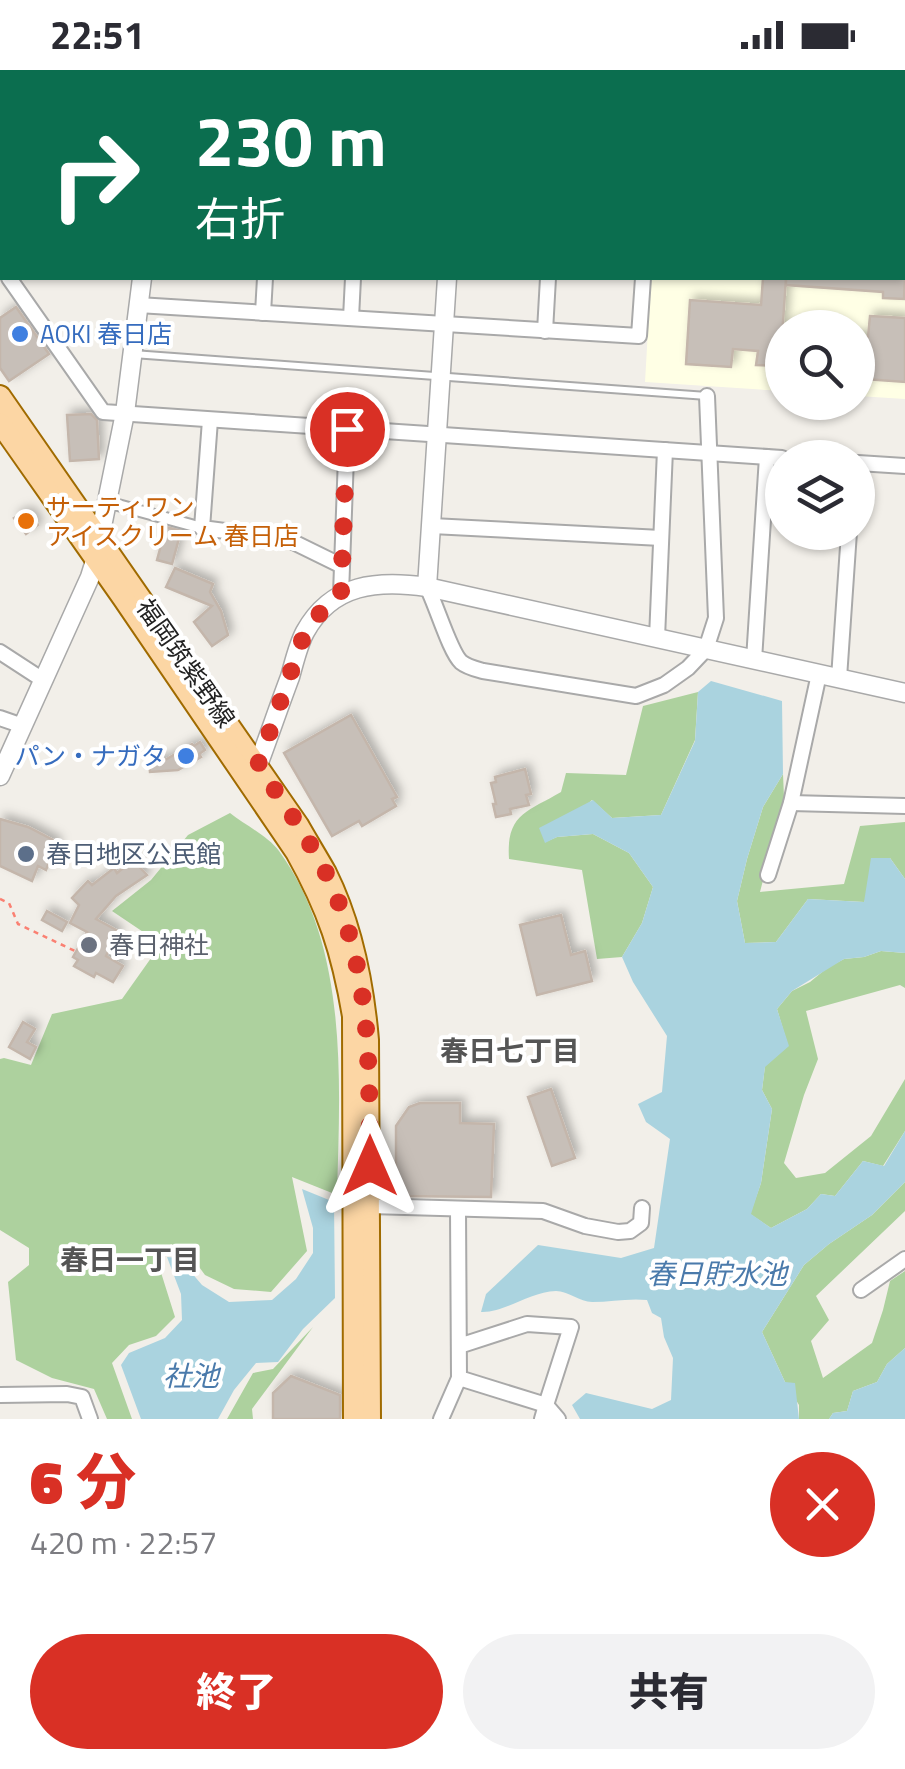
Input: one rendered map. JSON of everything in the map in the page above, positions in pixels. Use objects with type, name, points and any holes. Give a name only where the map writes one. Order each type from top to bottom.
[{"type":"main road","name":"福岡筑紫野線","points":[[0,396],[296,852],[318,892],[336,940],[353,1016],[354,1419]]},
{"type":"main road","name":"福岡筑紫野線","points":[[0,423],[258,765],[327,875],[350,936],[361,979],[368,1040],[370,1419]]},
{"type":"street","points":[[9,280],[103,412],[765,457]]},
{"type":"street","points":[[0,776],[90,577],[98,551],[126,412],[142,280]]},
{"type":"street","points":[[263,313],[266,280]]},
{"type":"street","points":[[351,318],[354,280]]},
{"type":"street","points":[[448,280],[427,587],[457,658],[465,665],[484,672],[636,696],[664,685],[706,649],[716,618],[706,396]]},
{"type":"street","points":[[545,330],[548,280]]},
{"type":"street","points":[[138,305],[638,336],[643,280]]},
{"type":"street","points":[[202,528],[210,420]]},
{"type":"street","points":[[341,594],[347,429]]},
{"type":"street","points":[[657,638],[665,450]]},
{"type":"street","points":[[875,464],[905,466]]},
{"type":"street","points":[[107,502],[202,528],[287,539],[340,565]]},
{"type":"street","points":[[432,526],[661,538]]},
{"type":"street","points":[[754,660],[765,550]]},
{"type":"street","points":[[839,678],[848,550]]},
{"type":"street","points":[[258,765],[305,632],[341,594],[394,582],[905,693]]},
{"type":"street","points":[[0,652],[43,680]]},
{"type":"street","points":[[768,875],[791,804],[820,674]]},
{"type":"street","points":[[0,718],[23,726]]},
{"type":"street","points":[[791,804],[905,806]]},
{"type":"street","points":[[370,1206],[543,1212],[618,1232],[641,1224],[642,1208]]},
{"type":"street","points":[[441,1419],[459,1378],[458,1210]]},
{"type":"street","points":[[861,1290],[905,1258]]},
{"type":"street","points":[[459,1346],[527,1324],[571,1327],[544,1412]]},
{"type":"street","points":[[459,1378],[558,1419]]},
{"type":"street","points":[[0,1395],[82,1397],[90,1419]]},
{"type":"lane","points":[[132,354],[706,396]]},
{"type":"path","points":[[0,899],[8,903],[18,924],[76,951]]},
{"type":"shaded area","points":[[651,280],[905,280],[905,399],[875,397],[875,310],[765,310],[765,390],[645,382]]},
{"type":"green space","points":[[698,692],[695,740],[661,815],[612,818],[592,800],[545,842],[593,834],[629,853],[653,887],[642,923],[622,957],[597,959],[582,870],[509,859],[511,832],[521,816],[561,792],[566,773],[626,775],[643,706]]},
{"type":"green space","points":[[783,774],[784,797],[760,892],[844,884],[860,826],[905,822],[905,879],[890,858],[864,902],[808,899],[776,942],[745,943],[737,901],[763,807]]},
{"type":"green space","points":[[230,813],[279,851],[302,889],[318,930],[335,1017],[337,1195],[292,1177],[307,1251],[271,1292],[234,1289],[205,1275],[191,1256],[171,1244],[158,1263],[175,1317],[156,1336],[129,1345],[112,1363],[132,1419],[107,1419],[94,1389],[52,1378],[16,1360],[8,1282],[29,1265],[29,1248],[0,1230],[0,1059],[31,1065],[52,1014],[122,999],[161,944],[112,911],[151,880],[188,835]]},
{"type":"green space","points":[[881,951],[905,953],[905,988],[900,985],[806,1011],[818,1059],[784,1163],[796,1178],[825,1173],[871,1136],[905,1079],[905,1131],[883,1166],[863,1161],[835,1196],[821,1194],[807,1209],[771,1228],[750,1214],[761,1183],[772,1109],[762,1090],[765,1066],[788,1046],[777,1009],[792,991],[827,968],[844,959]]},
{"type":"green space","points":[[905,1182],[905,1211],[816,1296],[829,1320],[811,1341],[823,1378],[872,1343],[890,1281],[905,1271],[905,1348],[887,1364],[877,1382],[853,1391],[847,1411],[833,1413],[829,1419],[799,1419],[799,1405],[762,1332],[804,1265],[872,1215]]},
{"type":"green space","points":[[313,1327],[252,1409],[253,1419],[227,1419],[253,1373],[273,1369]]},
{"type":"water","name":"春日貯水池","points":[[711,681],[782,701],[783,774],[763,807],[737,901],[745,943],[776,942],[808,899],[864,902],[871,858],[890,858],[905,879],[905,953],[881,951],[844,959],[792,991],[777,1009],[789,1046],[765,1067],[762,1090],[772,1109],[761,1183],[751,1214],[771,1228],[807,1209],[821,1194],[835,1196],[863,1161],[884,1166],[905,1131],[905,1182],[872,1215],[804,1265],[762,1332],[785,1382],[795,1383],[799,1419],[580,1419],[572,1405],[586,1393],[652,1409],[671,1400],[673,1358],[661,1318],[652,1313],[647,1300],[592,1302],[556,1291],[481,1312],[486,1294],[538,1245],[621,1258],[654,1248],[670,1139],[646,1122],[638,1104],[662,1092],[667,1036],[622,957],[642,923],[653,887],[629,853],[593,834],[557,837],[545,843],[539,828],[593,800],[612,818],[661,815],[695,741],[698,692]]},
{"type":"water","name":"社池","points":[[302,1189],[334,1202],[335,1298],[303,1329],[278,1362],[256,1363],[234,1390],[218,1419],[141,1419],[121,1365],[129,1353],[165,1338],[182,1320],[181,1294],[167,1257],[179,1258],[202,1285],[229,1302],[272,1300],[296,1279],[313,1253],[313,1228]]},
{"type":"water","points":[[905,1348],[905,1419],[829,1419],[833,1413],[847,1411],[853,1391],[877,1382],[887,1364]]},
{"type":"building","points":[[763,280],[786,280],[784,310],[765,310],[765,365],[756,365],[758,351],[733,349],[731,367],[686,364],[690,300],[761,305]]},
{"type":"building","points":[[786,280],[905,280],[904,299],[883,298],[883,292],[786,285]]},
{"type":"building","name":"AOKI 春日店","points":[[16,307],[49,354],[9,381],[0,368],[0,318]]},
{"type":"building","points":[[875,316],[905,318],[905,382],[875,380]]},
{"type":"building","points":[[91,414],[97,420],[99,459],[70,461],[67,415]]},
{"type":"building","name":"サーティワン アイスクリーム 春日店","points":[[30,512],[38,525],[26,534],[14,518]]},
{"type":"building","points":[[166,527],[181,531],[172,564],[157,560]]},
{"type":"building","points":[[175,568],[213,584],[210,592],[228,635],[212,646],[194,622],[212,606],[166,587]]},
{"type":"building","points":[[351,715],[397,797],[392,799],[396,806],[362,826],[359,821],[332,836],[284,753]]},
{"type":"building","name":"パン・ナガタ","points":[[200,742],[205,750],[199,754],[201,757],[178,770],[150,772],[149,760],[165,760]]},
{"type":"building","points":[[525,769],[531,794],[526,795],[529,805],[496,817],[491,783],[496,782],[495,777]]},
{"type":"building","name":"春日地区公民館","points":[[0,819],[28,827],[57,842],[46,870],[38,866],[32,881],[0,866]]},
{"type":"building","points":[[133,860],[147,875],[116,896],[96,919],[118,931],[106,956],[123,966],[113,982],[74,966],[78,960],[73,957],[87,932],[70,923],[79,905],[72,898],[88,881],[92,885],[114,868],[117,873]]},
{"type":"building","points":[[47,911],[67,922],[62,931],[42,920]]},
{"type":"building","points":[[561,915],[571,955],[585,951],[592,981],[537,995],[520,925]]},
{"type":"building","points":[[23,1022],[35,1029],[27,1042],[36,1047],[30,1059],[9,1047]]},
{"type":"building","points":[[551,1089],[575,1158],[552,1166],[528,1097]]},
{"type":"building","points":[[420,1103],[460,1103],[460,1123],[494,1124],[491,1197],[396,1196],[396,1126],[409,1107]]},
{"type":"building","points":[[291,1376],[340,1395],[340,1419],[273,1419],[273,1393]]},
{"type":"place","name":"AOKI 春日店","points":[[20,334]]},
{"type":"place","name":"サーティワン アイスクリーム 春日店","points":[[26,521]]},
{"type":"place","name":"パン・ナガタ","points":[[186,756]]},
{"type":"place","name":"春日地区公民館","points":[[26,854]]},
{"type":"place","name":"春日神社","points":[[89,945]]},
{"type":"district","name":"春日七丁目","points":[[510,1050]]},
{"type":"district","name":"春日一丁目","points":[[130,1259]]},
{"type":"route","points":[[347,429],[341,594],[305,632],[258,765],[327,875],[350,936],[361,979],[368,1040],[370,1166]]}]
